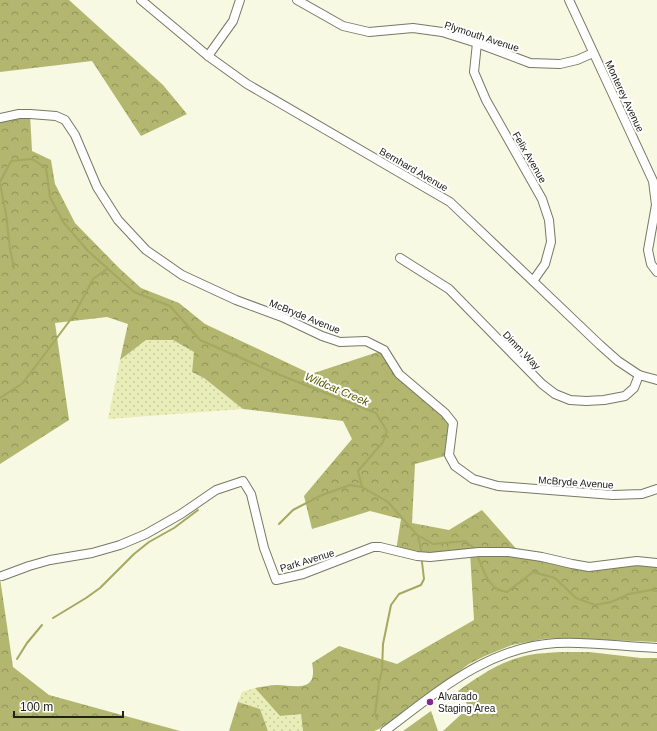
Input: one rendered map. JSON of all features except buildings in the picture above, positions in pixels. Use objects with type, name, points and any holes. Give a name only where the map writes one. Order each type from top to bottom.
[{"type":"street","name":"Bernhard Avenue","points":[[141,0],[208,56],[247,84],[450,202],[618,361],[639,375],[657,380]]},
{"type":"street","points":[[208,56],[234,21],[240,0]]},
{"type":"street","name":"Plymouth Avenue","points":[[297,0],[343,26],[369,32],[413,28],[442,32],[477,43],[530,63],[560,64],[577,60],[594,53]]},
{"type":"street","name":"Monterey Avenue","points":[[568,0],[654,181],[656,205],[648,250],[651,264],[657,272]]},
{"type":"street","name":"Felix Avenue","points":[[477,43],[474,72],[486,100],[542,199],[549,220],[551,242],[546,264],[533,281]]},
{"type":"street","name":"McBryde Avenue","points":[[0,118],[19,114],[30,114],[56,116],[65,120],[75,135],[97,187],[118,220],[146,250],[182,275],[236,300],[282,317],[322,336],[340,342],[366,341],[384,350],[399,374],[444,413],[453,423],[449,455],[455,466],[473,478],[498,486],[613,495],[642,494],[657,489]]},
{"type":"street","name":"Dimm Way","points":[[400,258],[449,289],[542,384],[555,394],[570,400],[586,401],[625,396],[634,388],[639,375]]},
{"type":"street","name":"Park Avenue","points":[[2,576],[50,560],[92,553],[120,545],[146,534],[181,514],[216,490],[243,481],[251,494],[264,548],[276,580],[303,574],[373,547],[380,547],[417,556],[430,557],[500,551],[520,553],[589,566],[637,561],[657,563]]},
{"type":"street","points":[[385,731],[461,676],[508,652],[555,643],[657,648]]},
{"type":"green space","points":[[0,0],[69,0],[163,85],[187,114],[141,136],[92,61],[0,72]]},
{"type":"green space","points":[[30,114],[32,151],[51,160],[55,184],[75,223],[141,288],[179,303],[205,324],[311,374],[384,350],[399,374],[453,423],[449,455],[415,464],[412,523],[449,530],[482,510],[520,553],[589,563],[657,559],[657,642],[560,638],[543,639],[512,645],[469,664],[379,729],[374,731],[303,731],[301,714],[280,716],[255,688],[274,685],[298,686],[309,683],[312,679],[312,663],[339,646],[397,664],[474,620],[470,552],[430,557],[396,551],[401,519],[370,511],[312,529],[304,496],[352,439],[343,421],[243,409],[204,378],[192,372],[194,352],[173,340],[146,340],[120,360],[128,324],[107,317],[55,323],[69,420],[0,464],[0,118]]},
{"type":"green space","points":[[146,340],[173,340],[194,352],[192,372],[204,378],[243,409],[108,419],[120,360]]},
{"type":"green space","points":[[0,578],[13,667],[49,695],[180,731],[0,731]]},
{"type":"green space","points":[[560,652],[589,652],[641,658],[657,658],[657,731],[443,731],[469,707],[458,691],[475,679],[501,664],[519,657]]},
{"type":"green space","points":[[255,688],[280,716],[301,714],[303,731],[268,731],[260,709],[238,702],[242,692]]},
{"type":"green space","points":[[238,702],[260,709],[268,731],[229,731]]},
{"type":"green space","points":[[431,711],[438,731],[403,731]]},
{"type":"waterway","name":"Wildcat Creek","points":[[0,182],[11,161],[32,159],[46,168],[50,197],[64,223],[88,251],[134,292],[170,306],[200,340],[275,373],[376,413],[387,431],[383,442],[358,471],[362,487],[388,502],[417,535],[433,544],[465,541],[474,548],[475,551]]},
{"type":"waterway","points":[[0,184],[14,268]]},
{"type":"waterway","points":[[0,398],[23,383],[74,315],[93,279],[107,269]]},
{"type":"waterway","points":[[279,524],[293,510],[322,495],[350,485],[362,487]]},
{"type":"waterway","points":[[53,618],[100,588],[134,554],[149,542],[174,528],[198,510]]},
{"type":"waterway","points":[[418,536],[421,550]]},
{"type":"waterway","name":"Wildcat Creek","points":[[477,555],[491,584],[495,588],[507,592],[533,572],[555,578],[576,598],[595,605],[611,602],[629,594],[651,590],[657,591]]},
{"type":"waterway","points":[[377,719],[375,714],[382,671],[383,644],[391,605],[399,594],[421,585],[424,579],[422,562]]},
{"type":"waterway","points":[[17,659],[27,643],[42,625]]},
{"type":"place","name":"Alvarado Staging Area","points":[[430,702]]}]
